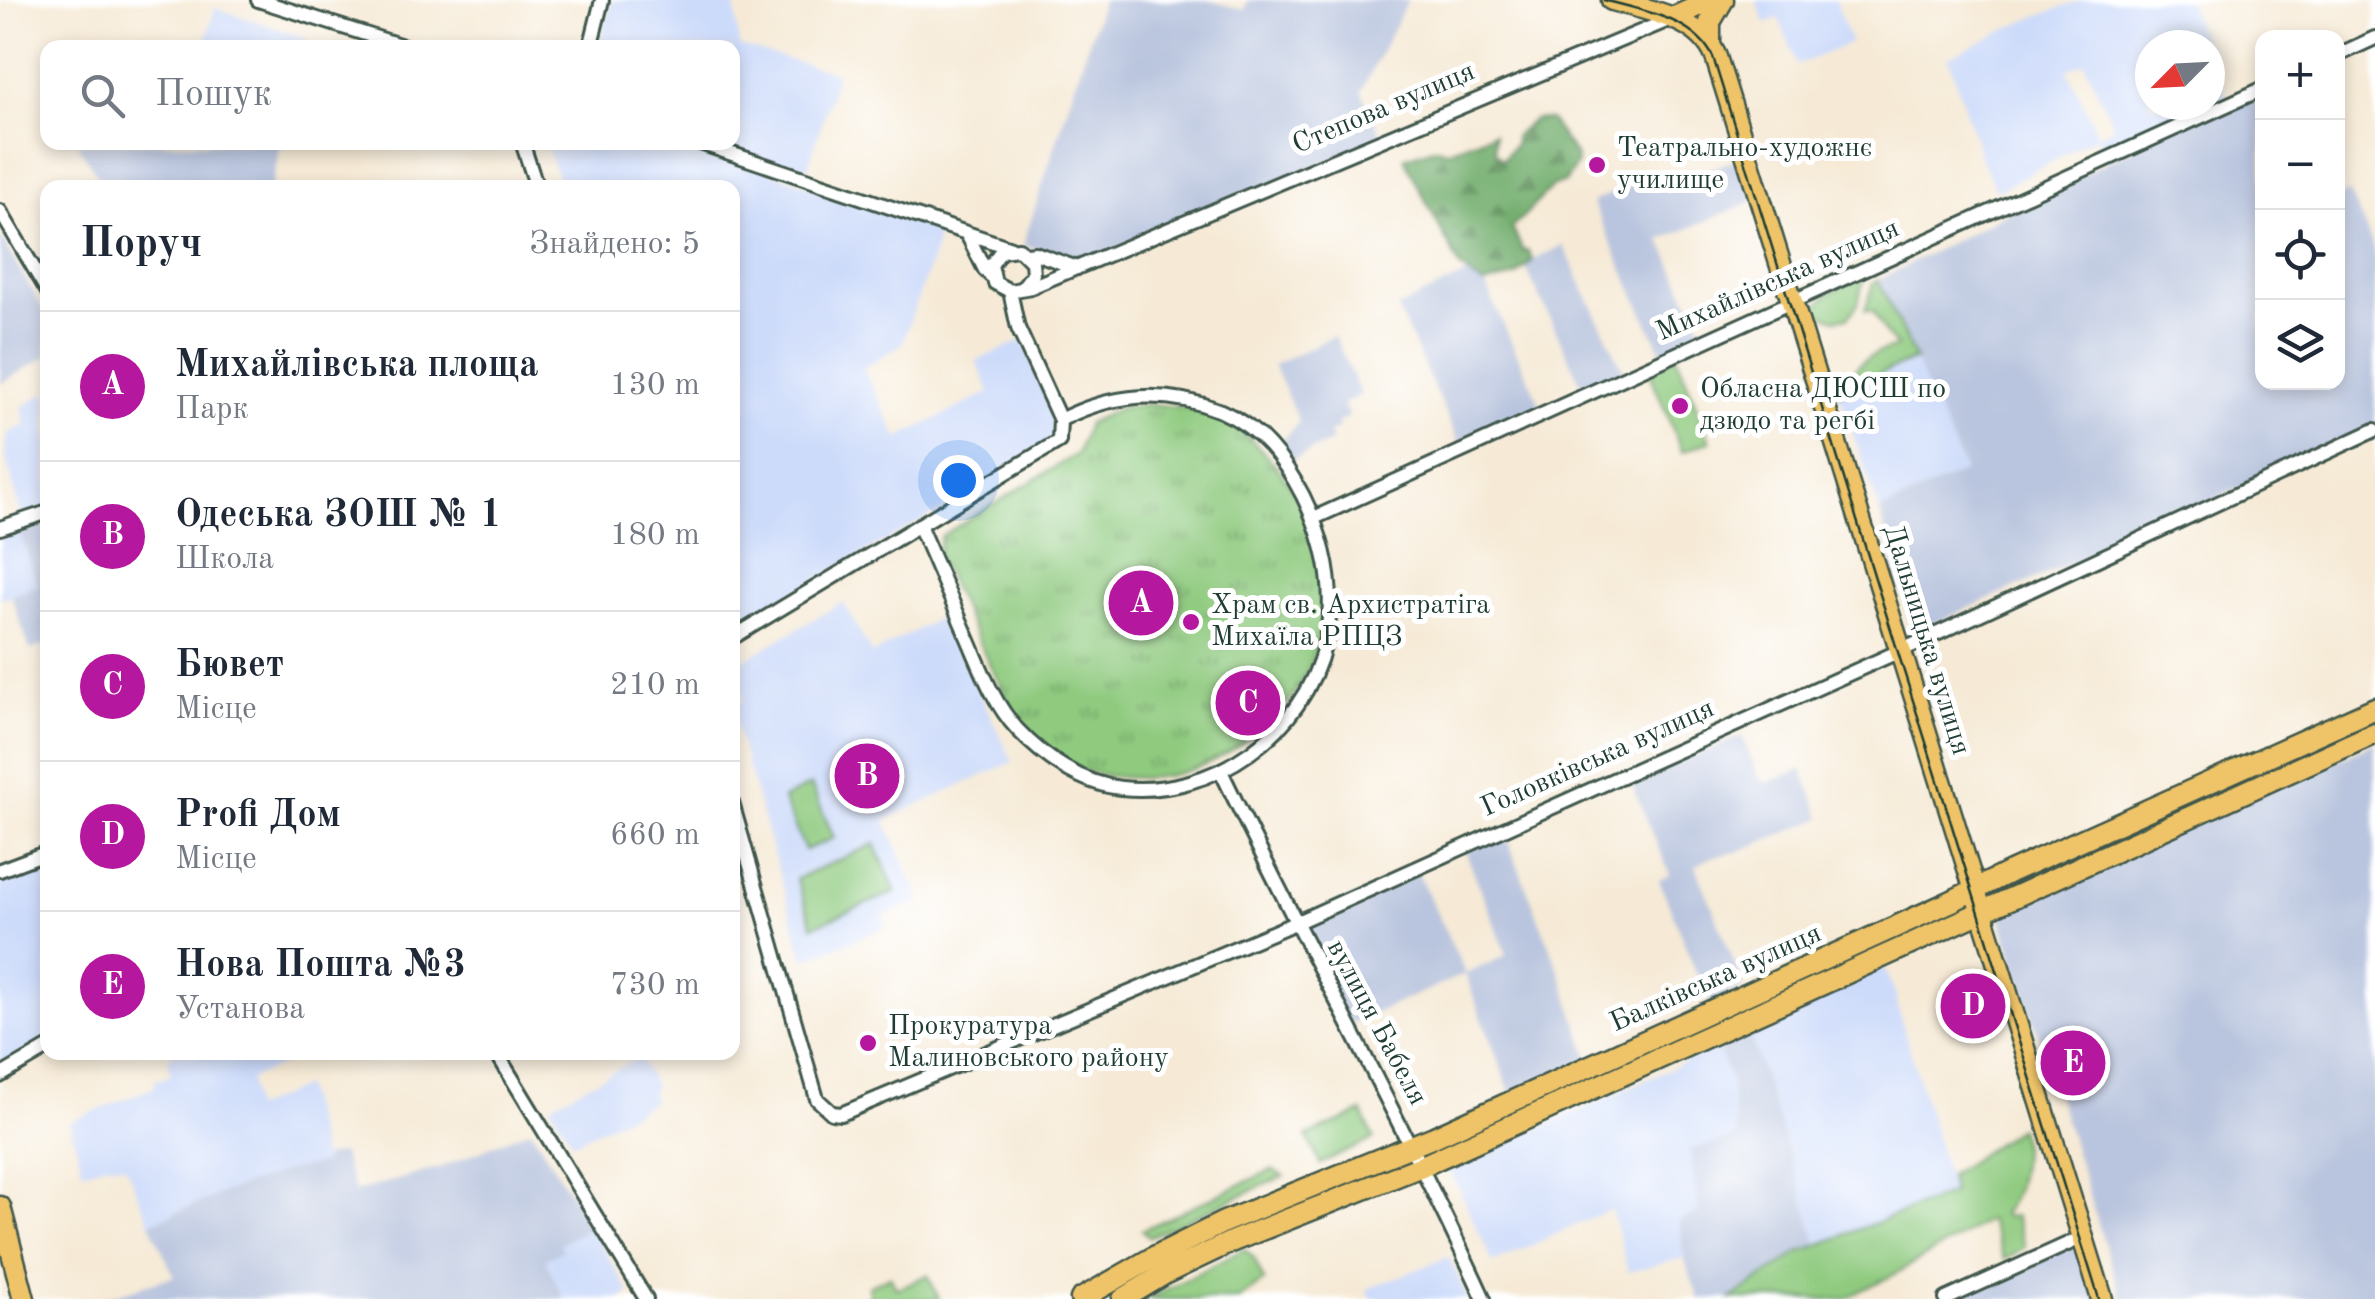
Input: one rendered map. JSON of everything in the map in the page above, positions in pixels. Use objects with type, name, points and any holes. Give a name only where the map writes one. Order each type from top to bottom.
[{"type":"main road","points":[[1612,0],[1672,18],[1696,29],[1710,43]]},
{"type":"main road","name":"Степова вулиця","points":[[1672,18],[1712,0]]},
{"type":"main road","points":[[1710,43],[1710,22],[1723,0]]},
{"type":"main road","name":"Дальницька вулиця","points":[[1710,43],[2102,1299]]},
{"type":"main road","name":"Балківська вулиця","points":[[1123,1299],[1166,1273],[1975,890],[2375,708]]},
{"type":"main road","name":"Балківська вулиця","points":[[1081,1299],[1224,1222],[1417,1156],[1981,911],[2375,734]]},
{"type":"main road","points":[[0,1207],[24,1299]]},
{"type":"street","points":[[258,0],[384,40]]},
{"type":"street","points":[[592,40],[602,0]]},
{"type":"street","name":"Степова вулиця","points":[[1016,290],[1077,268],[1672,18]]},
{"type":"street","points":[[2345,52],[2375,38]]},
{"type":"street","name":"Михайлівська вулиця","points":[[1314,518],[2255,92]]},
{"type":"street","points":[[525,150],[534,180]]},
{"type":"street","points":[[720,150],[968,236],[1077,268]]},
{"type":"street","points":[[0,211],[40,278]]},
{"type":"street","points":[[968,236],[985,270],[999,287],[1016,290]]},
{"type":"street","points":[[991,276],[993,259],[1011,248]]},
{"type":"street","points":[[740,633],[1059,441],[1060,420],[1018,328],[1016,290],[1033,274],[1027,254]]},
{"type":"street","points":[[918,525],[990,690],[1015,728],[1045,756],[1082,777],[1118,788],[1153,789],[1221,771],[1265,743],[1299,704],[1316,671],[1331,604],[1329,571],[1314,518],[1293,477],[1258,432],[1203,404],[1176,398],[1129,397],[1104,400],[1060,420]]},
{"type":"street","name":"Головківська вулиця","points":[[740,832],[817,1098],[832,1113],[850,1111],[1295,923],[1900,651],[2375,430]]},
{"type":"street","points":[[0,528],[40,515]]},
{"type":"street","name":"вулиця Бабеля","points":[[1221,771],[1295,923],[1417,1156],[1484,1299]]},
{"type":"street","points":[[0,870],[40,855]]},
{"type":"street","points":[[0,1076],[40,1053]]},
{"type":"street","points":[[501,1060],[646,1299]]},
{"type":"street","points":[[1946,1299],[2083,1237]]},
{"type":"shaded area","points":[[613,0],[740,0],[735,3],[738,40],[600,40]]},
{"type":"shaded area","points":[[1102,0],[1208,0],[1244,10],[1248,0],[1408,0],[1361,91],[1383,138],[1083,263],[1023,245]]},
{"type":"shaded area","points":[[1756,0],[1835,0],[1851,43],[1797,65],[1779,18],[1765,23]]},
{"type":"shaded area","points":[[2083,0],[2187,0],[2198,30],[2135,30],[2135,120],[2195,120],[2107,158],[2097,136],[1997,191],[1982,162],[1948,57],[2027,20]],"holes":[[[2084,62],[2114,127],[2098,135],[2068,70]]]},
{"type":"shaded area","points":[[215,8],[306,38],[305,40],[206,40]]},
{"type":"shaded area","points":[[740,46],[837,73],[805,177],[722,150],[740,150]]},
{"type":"shaded area","points":[[2252,94],[2255,101],[2255,390],[2345,390],[2345,194],[2349,192],[2375,250],[2375,428],[1913,633],[1880,511],[1965,471],[1878,280],[2161,134],[2193,120],[2225,120],[2225,106]]},
{"type":"shaded area","points":[[81,150],[279,150],[273,180],[100,180]]},
{"type":"shaded area","points":[[548,150],[707,150],[938,230],[902,344],[863,368],[898,438],[990,392],[976,361],[1023,340],[1060,420],[1059,441],[740,622],[740,180],[558,180]]},
{"type":"shaded area","points":[[1744,156],[1758,199],[1661,240],[1706,339],[1665,359],[1592,202],[1634,183],[1703,172]]},
{"type":"shaded area","points":[[0,235],[40,304],[40,360],[0,384]]},
{"type":"shaded area","points":[[1563,245],[1626,376],[1586,394],[1524,264]]},
{"type":"shaded area","points":[[1478,269],[1544,413],[1462,449],[1397,308]]},
{"type":"shaded area","points":[[1334,336],[1361,395],[1343,404],[1349,417],[1329,433],[1332,441],[1290,461],[1278,444],[1299,422],[1273,365]]},
{"type":"shaded area","points":[[1915,359],[1965,471],[1880,511],[1839,394]]},
{"type":"shaded area","points":[[40,396],[40,512],[22,517],[5,455],[8,433],[26,425],[22,407]]},
{"type":"shaded area","points":[[40,522],[40,646],[30,650],[11,595],[38,585],[18,528]]},
{"type":"shaded area","points":[[18,528],[38,586],[0,599],[0,534]]},
{"type":"shaded area","points":[[843,602],[872,654],[942,616],[1013,762],[885,820],[921,901],[883,916],[887,927],[804,959],[740,741],[740,702],[744,699],[740,691],[740,662]]},
{"type":"shaded area","points":[[1742,736],[1758,776],[1766,783],[1802,769],[1822,818],[1737,852],[1711,857],[1696,866],[1744,987],[1708,1002],[1659,880],[1670,875],[1631,782]]},
{"type":"shaded area","points":[[2375,743],[2375,1299],[2122,1299],[1998,910]]},
{"type":"shaded area","points":[[1504,831],[1559,969],[1590,1061],[1511,1094],[1465,974],[1349,1024],[1297,923],[1416,869],[1466,974],[1507,955],[1464,848]]},
{"type":"shaded area","points":[[40,862],[40,1046],[0,1073],[0,878]]},
{"type":"shaded area","points":[[1881,958],[1896,995],[1952,1193],[1816,1246],[1749,1032]]},
{"type":"shaded area","points":[[1749,1032],[1816,1246],[1800,1252],[1731,1299],[1699,1299],[1684,1258],[1679,1221],[1699,1212],[1690,1150],[1737,1137],[1730,1078],[1717,1047]]},
{"type":"shaded area","points":[[1717,1047],[1730,1078],[1737,1138],[1700,1212],[1679,1222],[1684,1258],[1628,1272],[1611,1209],[1493,1263],[1450,1170]]},
{"type":"shaded area","points":[[168,1060],[292,1060],[250,1079],[253,1109],[304,1086],[324,1163],[286,1171],[150,1223],[125,1165],[106,1164],[83,1171],[69,1122],[155,1087],[154,1081],[171,1075]]},
{"type":"shaded area","points":[[634,1060],[641,1060],[654,1087],[654,1101],[573,1143],[550,1105]]},
{"type":"shaded area","points":[[531,1129],[590,1227],[560,1244],[563,1250],[545,1259],[564,1299],[100,1299],[174,1276],[150,1223],[225,1192],[323,1163],[324,1157],[341,1153],[355,1192],[445,1166]]},
{"type":"shaded area","points":[[590,1227],[630,1293],[620,1299],[564,1299],[545,1259],[562,1250],[559,1244]]},
{"type":"shaded area","points":[[2080,1239],[2098,1299],[1949,1299]]},
{"type":"shaded area","points":[[1449,1257],[1468,1299],[1371,1299],[1367,1289]]},
{"type":"green space","points":[[1534,119],[1550,120],[1575,155],[1577,164],[1565,182],[1553,186],[1512,228],[1532,261],[1516,276],[1484,285],[1461,269],[1404,158],[1436,147],[1447,151],[1494,133],[1495,152],[1502,160],[1515,144],[1515,136]]},
{"type":"green space","points":[[1864,276],[1858,304],[1848,317],[1836,319],[1812,311],[1827,295]]},
{"type":"green space","points":[[1878,280],[1915,359],[1839,394],[1862,362],[1897,347],[1873,311],[1865,310]]},
{"type":"green space","name":"Обласна ДЮСШ по дзюдо та регбі","points":[[1677,356],[1710,441],[1682,452],[1648,368]]},
{"type":"green space","points":[[1148,404],[1223,418],[1268,457],[1305,513],[1322,579],[1322,613],[1316,646],[1304,677],[1285,706],[1266,725],[1233,749],[1195,768],[1154,778],[1124,778],[1095,774],[1067,764],[1026,734],[937,556],[941,536],[1077,454],[1088,423],[1120,408]]},
{"type":"green space","points":[[811,785],[834,838],[805,850],[783,799]]},
{"type":"green space","points":[[875,844],[896,892],[813,926],[796,879]]},
{"type":"green space","points":[[1362,1112],[1374,1139],[1320,1164],[1307,1136]]},
{"type":"green space","points":[[2019,1128],[2020,1173],[2013,1196],[2002,1213],[2015,1216],[2025,1247],[2004,1260],[1989,1220],[1844,1299],[1731,1299],[1800,1252],[1952,1193],[1949,1175]]},
{"type":"green space","points":[[1272,1170],[1284,1176],[1149,1237],[1142,1230]]},
{"type":"green space","points":[[1244,1249],[1254,1258],[1264,1281],[1239,1299],[1148,1299]]},
{"type":"green space","points":[[928,1275],[939,1299],[870,1299],[868,1286],[890,1276],[897,1289]]},
{"type":"tram line","points":[[1604,0],[1680,25],[1693,33],[1713,57],[2099,1299]]},
{"type":"place","name":"Театрально-художнє училище","points":[[1597,165]]},
{"type":"place","name":"Обласна ДЮСШ по дзюдо та регбі","points":[[1680,406]]},
{"type":"place","name":"Михайлівська площа","points":[[1141,603]]},
{"type":"place","name":"Храм св. Архистратіга Михаїла РПЦЗ","points":[[1191,622]]},
{"type":"place","name":"Бювет","points":[[1248,703]]},
{"type":"place","name":"Одеська ЗОШ № 1","points":[[867,776]]},
{"type":"place","name":"Profi Дом","points":[[1973,1006]]},
{"type":"place","name":"Прокуратура Малиновського району","points":[[868,1043]]},
{"type":"place","name":"Нова Пошта №3","points":[[2073,1063]]}]
